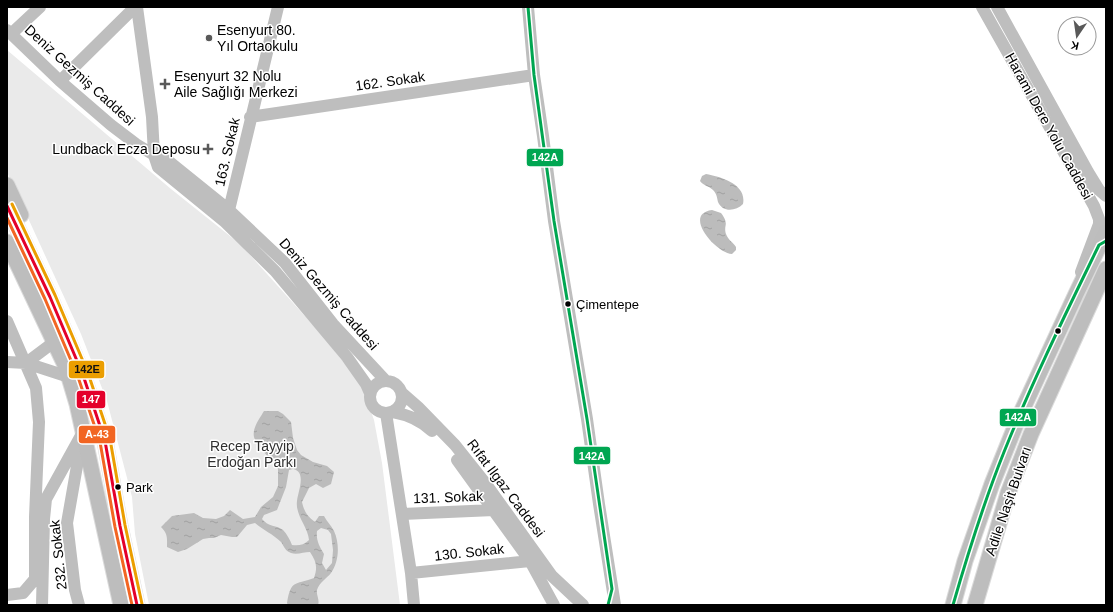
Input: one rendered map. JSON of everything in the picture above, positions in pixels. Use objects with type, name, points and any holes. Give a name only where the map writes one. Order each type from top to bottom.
[{"type":"main road","points":[[7,185],[18,209],[50,297]]},
{"type":"main road","points":[[7,206],[50,297],[83,375],[105,441],[120,526],[137,605]]},
{"type":"main road","name":"Adile Naşit Bulvarı","points":[[953,605],[965,561],[992,484],[1019,417],[1076,294],[1103,243],[1106,232]]},
{"type":"main road","points":[[7,242],[66,367],[78,404],[121,605]]},
{"type":"main road","points":[[7,262],[34,301]]},
{"type":"main road","name":"Adile Naşit Bulvarı","points":[[975,605],[1008,493],[1032,434],[1105,271]]},
{"type":"main road","points":[[100,509],[98,526],[114,605]]},
{"type":"street","points":[[9,32],[40,7]]},
{"type":"street","points":[[60,81],[136,7]]},
{"type":"street","points":[[136,7],[152,117],[154,155]]},
{"type":"street","name":"163. Sokak","points":[[229,210],[250,117],[278,7]]},
{"type":"street","points":[[528,7],[534,75],[554,221],[587,419],[615,605]]},
{"type":"street","name":"Harami Dere Yolu Caddesi","points":[[982,7],[1094,206],[1099,219],[1099,224],[1084,260],[1076,294]]},
{"type":"street","name":"Harami Dere Yolu Caddesi","points":[[997,7],[1088,172],[1099,190],[1106,196]]},
{"type":"street","name":"Deniz Gezmiş Caddesi","points":[[9,32],[60,81],[110,125],[136,144],[154,155],[167,160],[229,210],[285,263],[333,324],[386,381]]},
{"type":"street","name":"162. Sokak","points":[[250,117],[534,75]]},
{"type":"street","name":"Deniz Gezmiş Caddesi","points":[[154,155],[158,167],[224,221],[275,271],[347,357],[366,384],[370,393]]},
{"type":"street","points":[[7,321],[36,388],[39,422],[35,517],[35,579],[22,593],[7,595]]},
{"type":"street","points":[[26,363],[54,342]]},
{"type":"street","points":[[7,362],[26,363],[69,377]]},
{"type":"street","points":[[386,381],[396,384],[402,393],[401,404],[390,413],[377,412],[370,403],[370,393],[376,384],[386,381]]},
{"type":"street","name":"Rıfat Ilgaz Caddesi","points":[[402,393],[418,407],[455,445],[486,484],[552,576],[582,605]]},
{"type":"street","points":[[390,413],[402,514],[412,573],[414,605]]},
{"type":"street","name":"Rıfat Ilgaz Caddesi","points":[[390,413],[412,417],[424,424],[450,450],[530,561],[554,605]]},
{"type":"street","points":[[40,605],[46,499],[83,432]]},
{"type":"street","name":"232. Sokak","points":[[79,605],[66,523],[83,432]]},
{"type":"street","name":"131. Sokak","points":[[402,514],[494,510]]},
{"type":"street","name":"130. Sokak","points":[[412,573],[530,561]]},
{"type":"street","points":[[608,605],[612,588]]},
{"type":"green space","name":"Recep Tayyip Erdoğan Parkı","points":[[7,50],[171,189],[240,244],[321,334],[361,384],[374,420],[382,463],[400,605],[149,605],[135,534],[132,497],[107,401],[81,334],[7,172]]},
{"type":"water","points":[[706,174],[719,177],[737,187],[741,191],[743,204],[730,210],[720,206],[714,192],[700,181],[702,176]]},
{"type":"water","points":[[712,210],[721,213],[725,220],[726,234],[736,247],[736,250],[732,254],[725,252],[711,241],[701,225],[700,218],[704,213]]},
{"type":"water","points":[[264,411],[278,411],[283,414],[291,422],[293,438],[297,450],[301,455],[313,462],[327,466],[334,472],[331,484],[323,488],[316,484],[309,488],[302,502],[306,513],[315,522],[319,516],[324,516],[334,531],[338,547],[334,569],[319,585],[317,590],[319,601],[318,605],[288,605],[287,603],[290,590],[294,584],[314,578],[316,564],[310,552],[296,554],[289,552],[278,539],[255,523],[247,525],[237,537],[221,535],[214,538],[203,539],[187,549],[178,552],[167,547],[166,534],[161,527],[172,516],[194,513],[203,518],[216,519],[224,516],[230,510],[243,519],[255,517],[261,507],[273,497],[278,486],[278,469],[254,437],[255,427]],"holes":[[[293,469],[300,474],[301,478],[297,506],[309,540],[303,544],[296,545],[292,545],[283,530],[264,522],[262,519],[264,515],[277,510],[286,487],[289,470]],[[321,528],[328,530],[331,534],[333,550],[332,563],[326,570],[322,563],[324,554],[317,540],[317,531]]]},
{"type":"transit line","name":"142A","points":[[528,7],[534,75],[554,221],[587,419],[612,589],[608,605]]},
{"type":"transit line","name":"142E","points":[[12,204],[55,295],[88,373],[110,439],[125,525],[142,604]]},
{"type":"transit line","name":"147","points":[[7,206],[50,297],[83,375],[105,441],[120,526],[137,605]]},
{"type":"transit line","name":"A-43","points":[[7,218],[45,299],[78,377],[100,442],[115,527],[132,605]]},
{"type":"transit line","name":"142A","points":[[953,605],[983,509],[1015,426],[1099,245],[1106,241]]},
{"type":"place","name":"Esenyurt 80. Yıl Ortaokulu","points":[[209,38]]},
{"type":"place","name":"Esenyurt 32 Nolu Aile Sağlığı Merkezi","points":[[165,84]]},
{"type":"place","name":"Lundback Ecza Deposu","points":[[208,149]]},
{"type":"place","name":"Çimentepe","points":[[568,304]]},
{"type":"place","name":"Park","points":[[118,487]]}]
